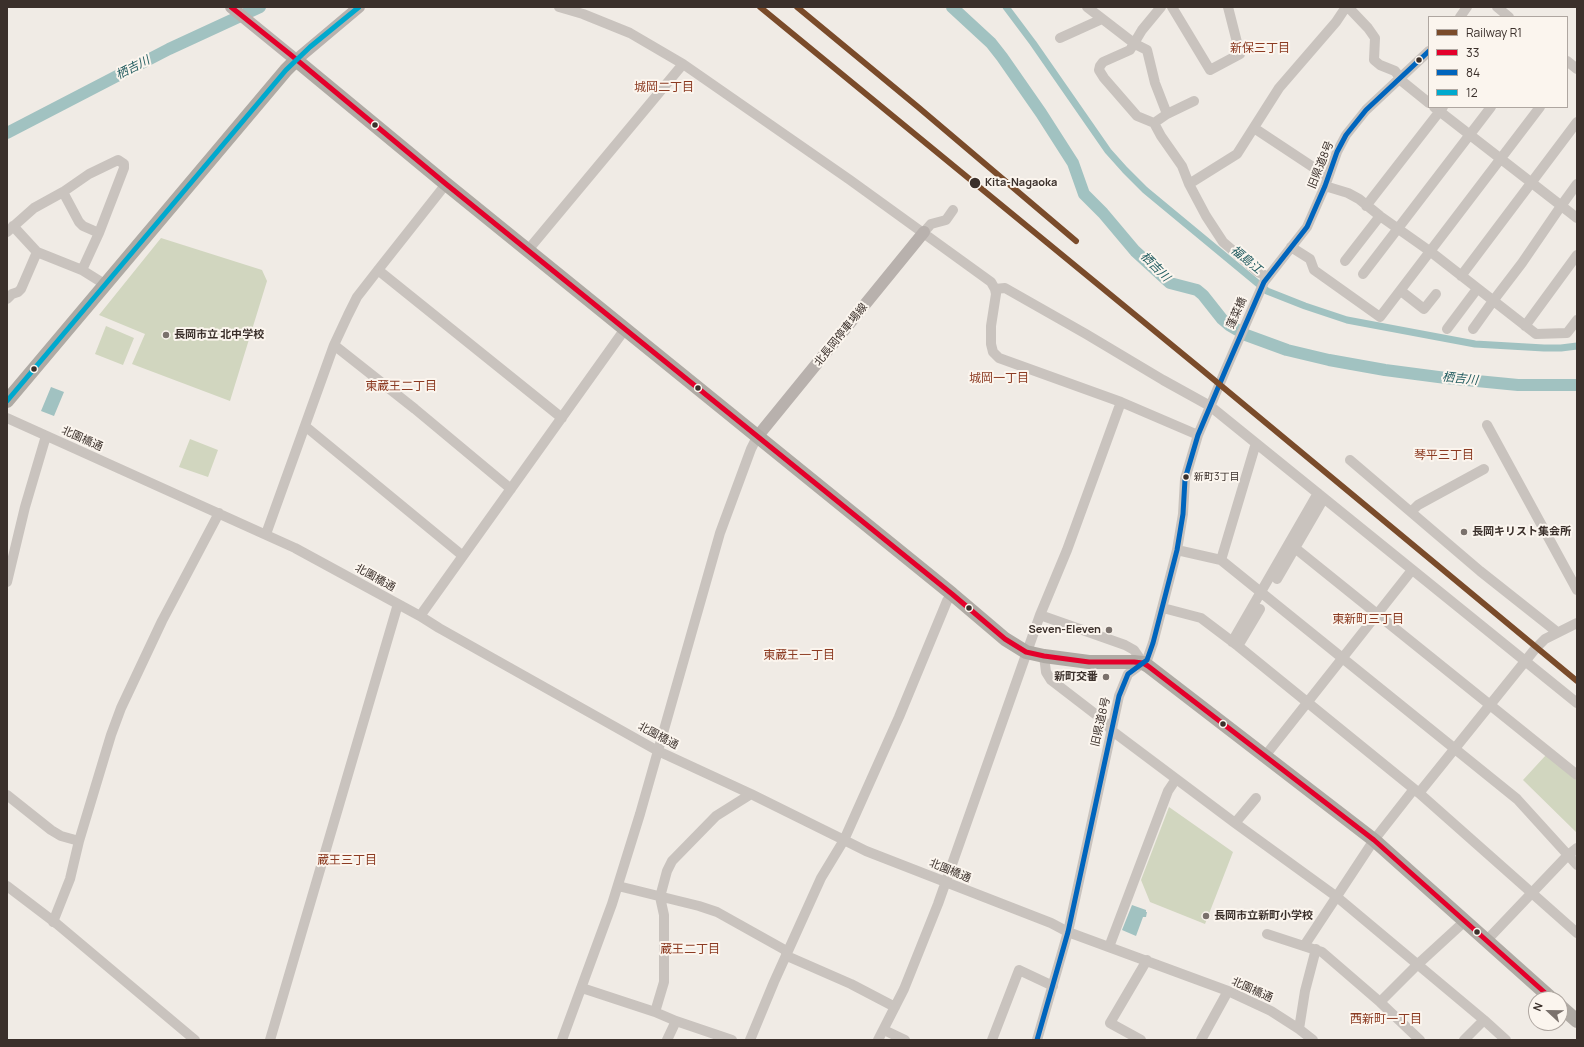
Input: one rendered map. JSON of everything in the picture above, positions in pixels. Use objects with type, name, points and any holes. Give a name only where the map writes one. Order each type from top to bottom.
[{"type":"highway","points":[[7,401],[296,60],[446,184],[952,594],[1005,640],[1026,652],[1044,656],[1089,662],[1143,663],[1148,666],[1374,840],[1543,991]]},
{"type":"highway","points":[[1568,1013],[1577,1021]]},
{"type":"main road","points":[[231,7],[296,60],[359,7]]},
{"type":"main road","name":"北長岡停車場線","points":[[757,437],[924,232]]},
{"type":"street","points":[[559,7],[583,14],[630,33],[682,64],[924,232],[991,282],[995,288],[996,301],[990,339],[992,349],[995,354],[1003,360],[1121,402],[1198,435]]},
{"type":"street","points":[[1087,7],[1135,44],[1147,50],[1155,83],[1167,114]]},
{"type":"street","points":[[1161,7],[1142,30],[1135,44],[1130,50],[1103,62],[1099,70],[1104,78],[1137,116],[1154,123],[1161,136],[1182,166],[1189,184],[1206,216],[1223,242],[1266,279]]},
{"type":"street","points":[[1172,7],[1210,70],[1240,54],[1228,7]]},
{"type":"street","points":[[1461,16],[1467,7]]},
{"type":"street","points":[[1497,7],[1508,16]]},
{"type":"street","points":[[1189,184],[1237,154],[1279,88],[1336,22],[1345,8],[1368,28],[1375,38],[1374,60],[1380,65],[1395,71],[1400,78],[1428,102]]},
{"type":"street","points":[[1060,38],[1102,19]]},
{"type":"street","name":"旧県道8号","points":[[1266,279],[1307,227],[1337,152],[1354,124],[1366,110],[1428,51]]},
{"type":"street","points":[[528,250],[682,64]]},
{"type":"street","points":[[1154,123],[1167,114],[1194,101]]},
{"type":"street","points":[[1366,206],[1439,108],[1469,134],[1577,218]]},
{"type":"street","points":[[1363,274],[1490,108]]},
{"type":"street","points":[[1291,247],[1310,260],[1314,270],[1380,317],[1539,108]]},
{"type":"street","points":[[1461,276],[1577,122]]},
{"type":"street","points":[[1254,128],[1326,182],[1359,199],[1366,206],[1431,252],[1536,334],[1567,333],[1577,320]]},
{"type":"street","points":[[82,270],[99,233],[124,164],[118,160],[88,174],[63,192],[34,208],[10,229],[37,252],[82,270],[106,285]]},
{"type":"street","points":[[266,534],[334,345],[357,298],[446,184]]},
{"type":"street","points":[[1473,329],[1493,300],[1522,263],[1577,184]]},
{"type":"street","points":[[63,192],[78,222],[99,233]]},
{"type":"street","points":[[924,232],[931,224],[946,220],[953,210]]},
{"type":"street","points":[[1345,261],[1380,216]]},
{"type":"street","points":[[7,299],[21,289],[37,252]]},
{"type":"street","points":[[1525,326],[1577,255]]},
{"type":"street","points":[[378,270],[562,418]]},
{"type":"street","name":"蓬菜橋","points":[[1232,355],[1266,279]]},
{"type":"street","points":[[995,288],[1005,288],[1210,406],[1577,702]]},
{"type":"street","points":[[1447,329],[1477,288]]},
{"type":"street","points":[[1401,291],[1424,309],[1436,294]]},
{"type":"street","points":[[420,616],[625,329]]},
{"type":"street","points":[[334,345],[416,409],[510,489]]},
{"type":"street","name":"旧県道8号","points":[[1037,1040],[1068,932],[1119,696],[1128,674],[1150,656],[1177,550],[1183,514],[1185,479],[1198,435],[1232,355]]},
{"type":"street","points":[[878,1040],[896,1007],[922,946],[946,882],[1026,652],[1067,550],[1121,402]]},
{"type":"street","name":"北園橋通","points":[[7,418],[266,534],[321,561],[658,751],[751,794],[844,840],[1051,923],[1068,932],[1228,991],[1271,1011],[1301,1034],[1313,1040]]},
{"type":"street","points":[[1486,425],[1577,590]]},
{"type":"street","points":[[306,426],[463,556]]},
{"type":"street","points":[[7,582],[25,507],[46,436]]},
{"type":"street","points":[[562,1040],[618,886],[720,533],[751,449],[757,437]]},
{"type":"street","points":[[1221,560],[1256,443]]},
{"type":"street","points":[[1350,460],[1480,571],[1557,632]]},
{"type":"street","points":[[1411,512],[1418,506],[1484,469]]},
{"type":"street","points":[[1264,595],[1295,548],[1321,496]]},
{"type":"street","points":[[1235,644],[1321,496]]},
{"type":"street","points":[[53,922],[70,879],[71,869],[79,841],[111,735],[121,708],[162,621],[219,513]]},
{"type":"street","points":[[1295,548],[1378,613],[1577,775]]},
{"type":"street","points":[[1177,550],[1221,560],[1517,799],[1567,856],[1577,865]]},
{"type":"street","points":[[1265,756],[1344,658],[1412,570]]},
{"type":"street","points":[[750,1040],[821,878],[844,840],[899,717],[947,601],[952,594]]},
{"type":"street","points":[[270,1040],[398,604]]},
{"type":"street","points":[[1162,608],[1201,618],[1235,644],[1416,791],[1577,933]]},
{"type":"street","points":[[1040,615],[1125,645],[1134,650],[1143,663]]},
{"type":"street","points":[[1304,946],[1374,840],[1454,748],[1540,644],[1545,639],[1557,632],[1577,623]]},
{"type":"street","points":[[1044,656],[1046,672],[1051,680],[1103,720],[1111,730],[1337,897],[1506,1040]]},
{"type":"street","points":[[1109,947],[1168,791],[1176,779]]},
{"type":"street","points":[[655,1012],[664,982],[664,915],[660,897],[667,871],[672,861],[716,816],[751,794]]},
{"type":"street","points":[[7,795],[51,830],[61,836],[79,841]]},
{"type":"street","points":[[1235,823],[1256,798]]},
{"type":"street","points":[[1487,940],[1567,856],[1577,848]]},
{"type":"street","points":[[7,886],[53,922],[195,1040]]},
{"type":"street","points":[[618,886],[718,912],[785,950],[786,956]]},
{"type":"street","points":[[1380,1002],[1417,965],[1465,921]]},
{"type":"street","points":[[1267,934],[1316,949],[1329,957],[1420,1040]]},
{"type":"street","points":[[1301,1034],[1305,991],[1316,949]]},
{"type":"street","points":[[786,956],[851,984],[896,1007]]},
{"type":"street","points":[[1141,1040],[1110,1023],[1147,960]]},
{"type":"street","points":[[992,1040],[1019,970],[1053,986]]},
{"type":"street","points":[[582,988],[655,1012],[676,1021],[732,1040]]},
{"type":"street","points":[[1201,1040],[1228,991]]},
{"type":"street","points":[[1464,1040],[1484,1020]]},
{"type":"street","points":[[667,1040],[676,1021]]},
{"type":"street","points":[[884,1030],[905,1040]]},
{"type":"green space","points":[[161,238],[262,270],[267,281],[230,401],[132,364],[145,334],[99,315]]},
{"type":"green space","points":[[106,326],[134,338],[123,365],[95,354]]},
{"type":"green space","points":[[190,439],[218,450],[208,477],[179,467]]},
{"type":"green space","points":[[1546,755],[1577,781],[1577,833],[1523,780]]},
{"type":"green space","points":[[1169,807],[1233,852],[1205,924],[1150,902],[1141,880]]},
{"type":"water","points":[[51,387],[64,392],[54,416],[41,411]]},
{"type":"water","points":[[1132,905],[1146,910],[1147,912],[1146,917],[1143,917],[1136,936],[1122,930]]},
{"type":"waterway","name":"栖吉川","points":[[7,133],[169,49],[260,7]]},
{"type":"waterway","name":"栖吉川","points":[[952,7],[991,43],[1002,57],[1041,113],[1073,163],[1084,194],[1103,213],[1135,251],[1170,283],[1197,290],[1229,325],[1246,335],[1287,350],[1329,360],[1385,370],[1518,385],[1577,385]]},
{"type":"waterway","name":"福島江","points":[[1006,7],[1033,43],[1108,151],[1125,170],[1145,190],[1267,291],[1347,320],[1475,344],[1544,348],[1577,346]]},
{"type":"rail line","name":"R1","points":[[760,7],[1201,369],[1577,681]]},
{"type":"rail line","name":"R1","points":[[797,7],[1076,241]]},
{"type":"transit line","name":"33","points":[[231,7],[446,184],[952,594],[1005,639],[1026,652],[1044,656],[1089,662],[1134,662],[1143,663],[1148,666],[1374,840],[1543,991]]},
{"type":"transit line","name":"12","points":[[7,401],[286,70],[310,47],[359,7]]},
{"type":"transit line","name":"84","points":[[1037,1040],[1068,932],[1119,696],[1128,674],[1147,660],[1153,643],[1177,550],[1183,514],[1185,479],[1198,435],[1264,282],[1307,227],[1325,186],[1337,152],[1346,135],[1366,110],[1428,52]]},
{"type":"place","name":"Kita-Nagaoka","points":[[975,183]]},
{"type":"place","name":"長岡市立 北中学校","points":[[166,335]]},
{"type":"place","name":"新町3丁目","points":[[1186,477]]},
{"type":"place","name":"長岡キリスト集会所","points":[[1464,532]]},
{"type":"place","name":"Seven-Eleven","points":[[1109,630]]},
{"type":"place","name":"新町交番","points":[[1106,677]]},
{"type":"place","name":"長岡市立新町小学校","points":[[1206,916]]},
{"type":"district","name":"新保三丁目","points":[[1260,49]]},
{"type":"district","name":"城岡二丁目","points":[[664,88]]},
{"type":"district","name":"城岡一丁目","points":[[999,379]]},
{"type":"district","name":"東蔵王二丁目","points":[[401,387]]},
{"type":"district","name":"琴平三丁目","points":[[1444,456]]},
{"type":"district","name":"東新町三丁目","points":[[1368,620]]},
{"type":"district","name":"東蔵王一丁目","points":[[799,656]]},
{"type":"district","name":"蔵王三丁目","points":[[347,861]]},
{"type":"district","name":"蔵王二丁目","points":[[690,950]]},
{"type":"district","name":"西新町一丁目","points":[[1386,1020]]}]
